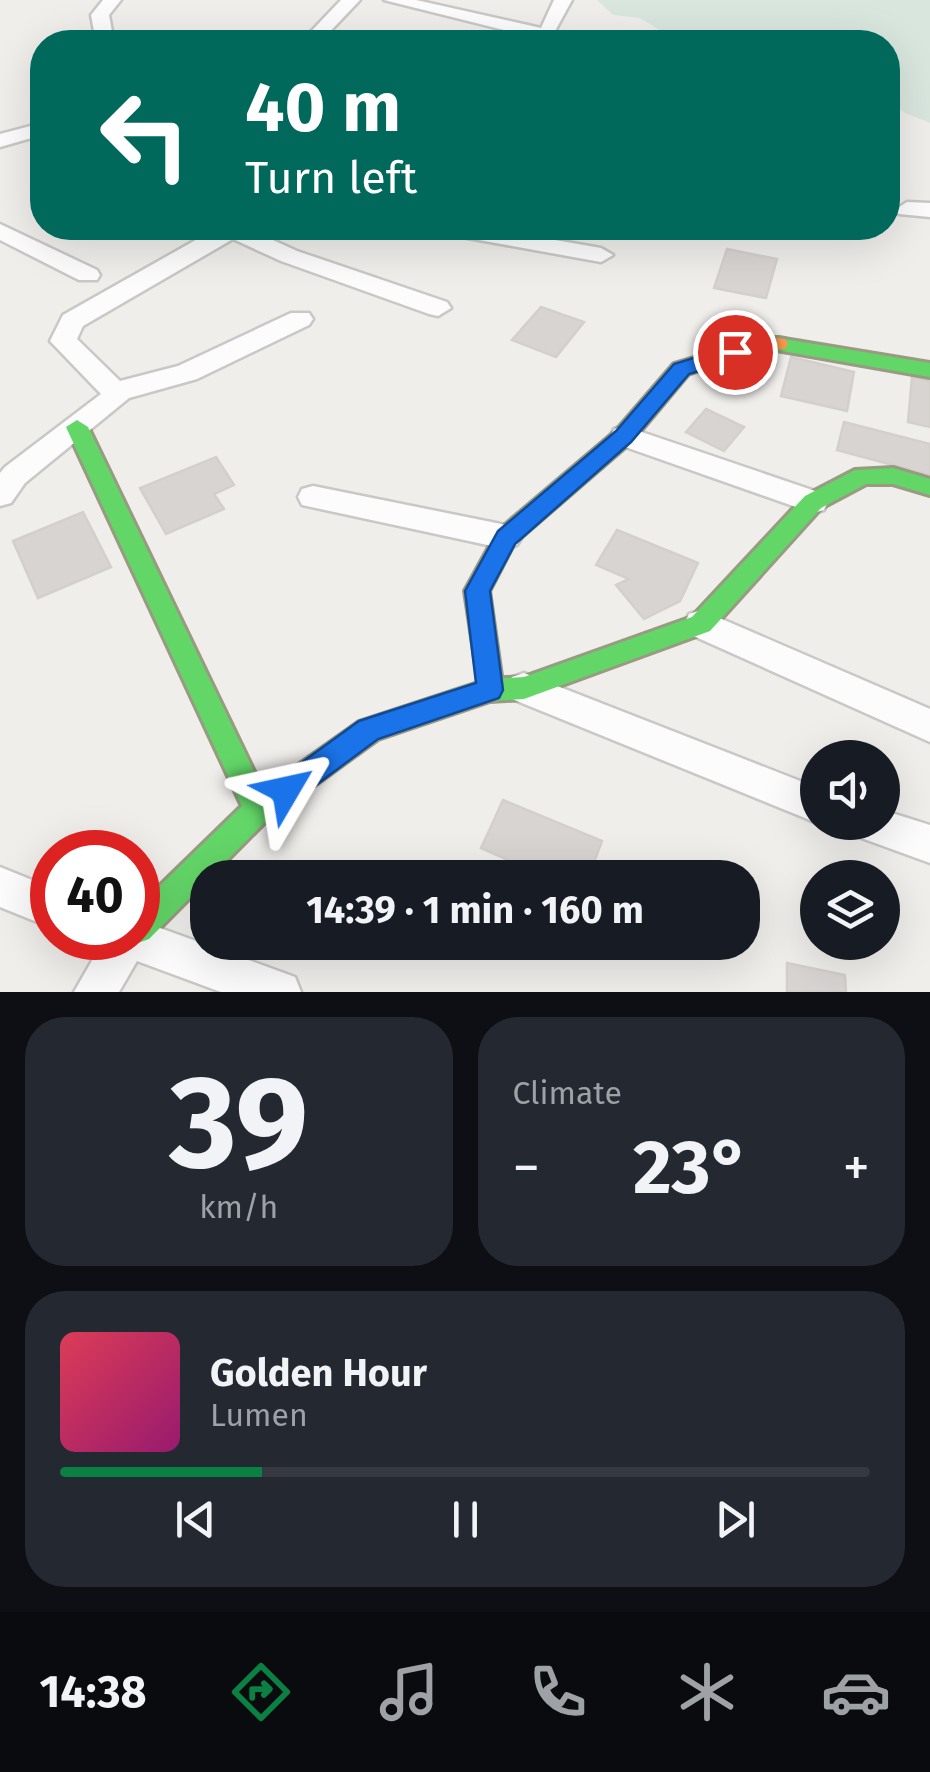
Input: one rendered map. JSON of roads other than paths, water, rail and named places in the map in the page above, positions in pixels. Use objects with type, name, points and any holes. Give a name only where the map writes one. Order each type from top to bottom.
[{"type":"street","points":[[103,30],[100,15],[112,0]]},
{"type":"street","points":[[322,30],[351,0]]},
{"type":"street","points":[[393,0],[508,30]]},
{"type":"street","points":[[547,30],[563,0]]},
{"type":"street","points":[[0,141],[30,132]]},
{"type":"street","points":[[0,231],[88,275]]},
{"type":"street","points":[[115,392],[63,341],[72,321],[211,240]]},
{"type":"street","points":[[254,240],[438,308]]},
{"type":"street","points":[[518,240],[601,255]]},
{"type":"street","points":[[115,392],[187,373],[300,318]]},
{"type":"street","points":[[507,689],[477,591],[506,537],[624,436],[682,369],[762,343],[794,345],[930,370]]},
{"type":"street","points":[[0,495],[15,475],[114,398],[115,392]]},
{"type":"street","points":[[77,427],[258,810]]},
{"type":"street","points":[[624,436],[813,502]]},
{"type":"street","points":[[160,906],[258,810],[369,730],[701,624],[813,502],[863,476],[893,476],[930,487]]},
{"type":"street","points":[[313,497],[506,537]]},
{"type":"street","points":[[701,624],[930,726]]},
{"type":"street","points":[[507,689],[800,799]]},
{"type":"street","points":[[900,834],[930,844]]},
{"type":"street","points":[[0,887],[30,899]]},
{"type":"street","points":[[160,949],[280,992]]},
{"type":"street","points":[[96,992],[115,960]]}]
